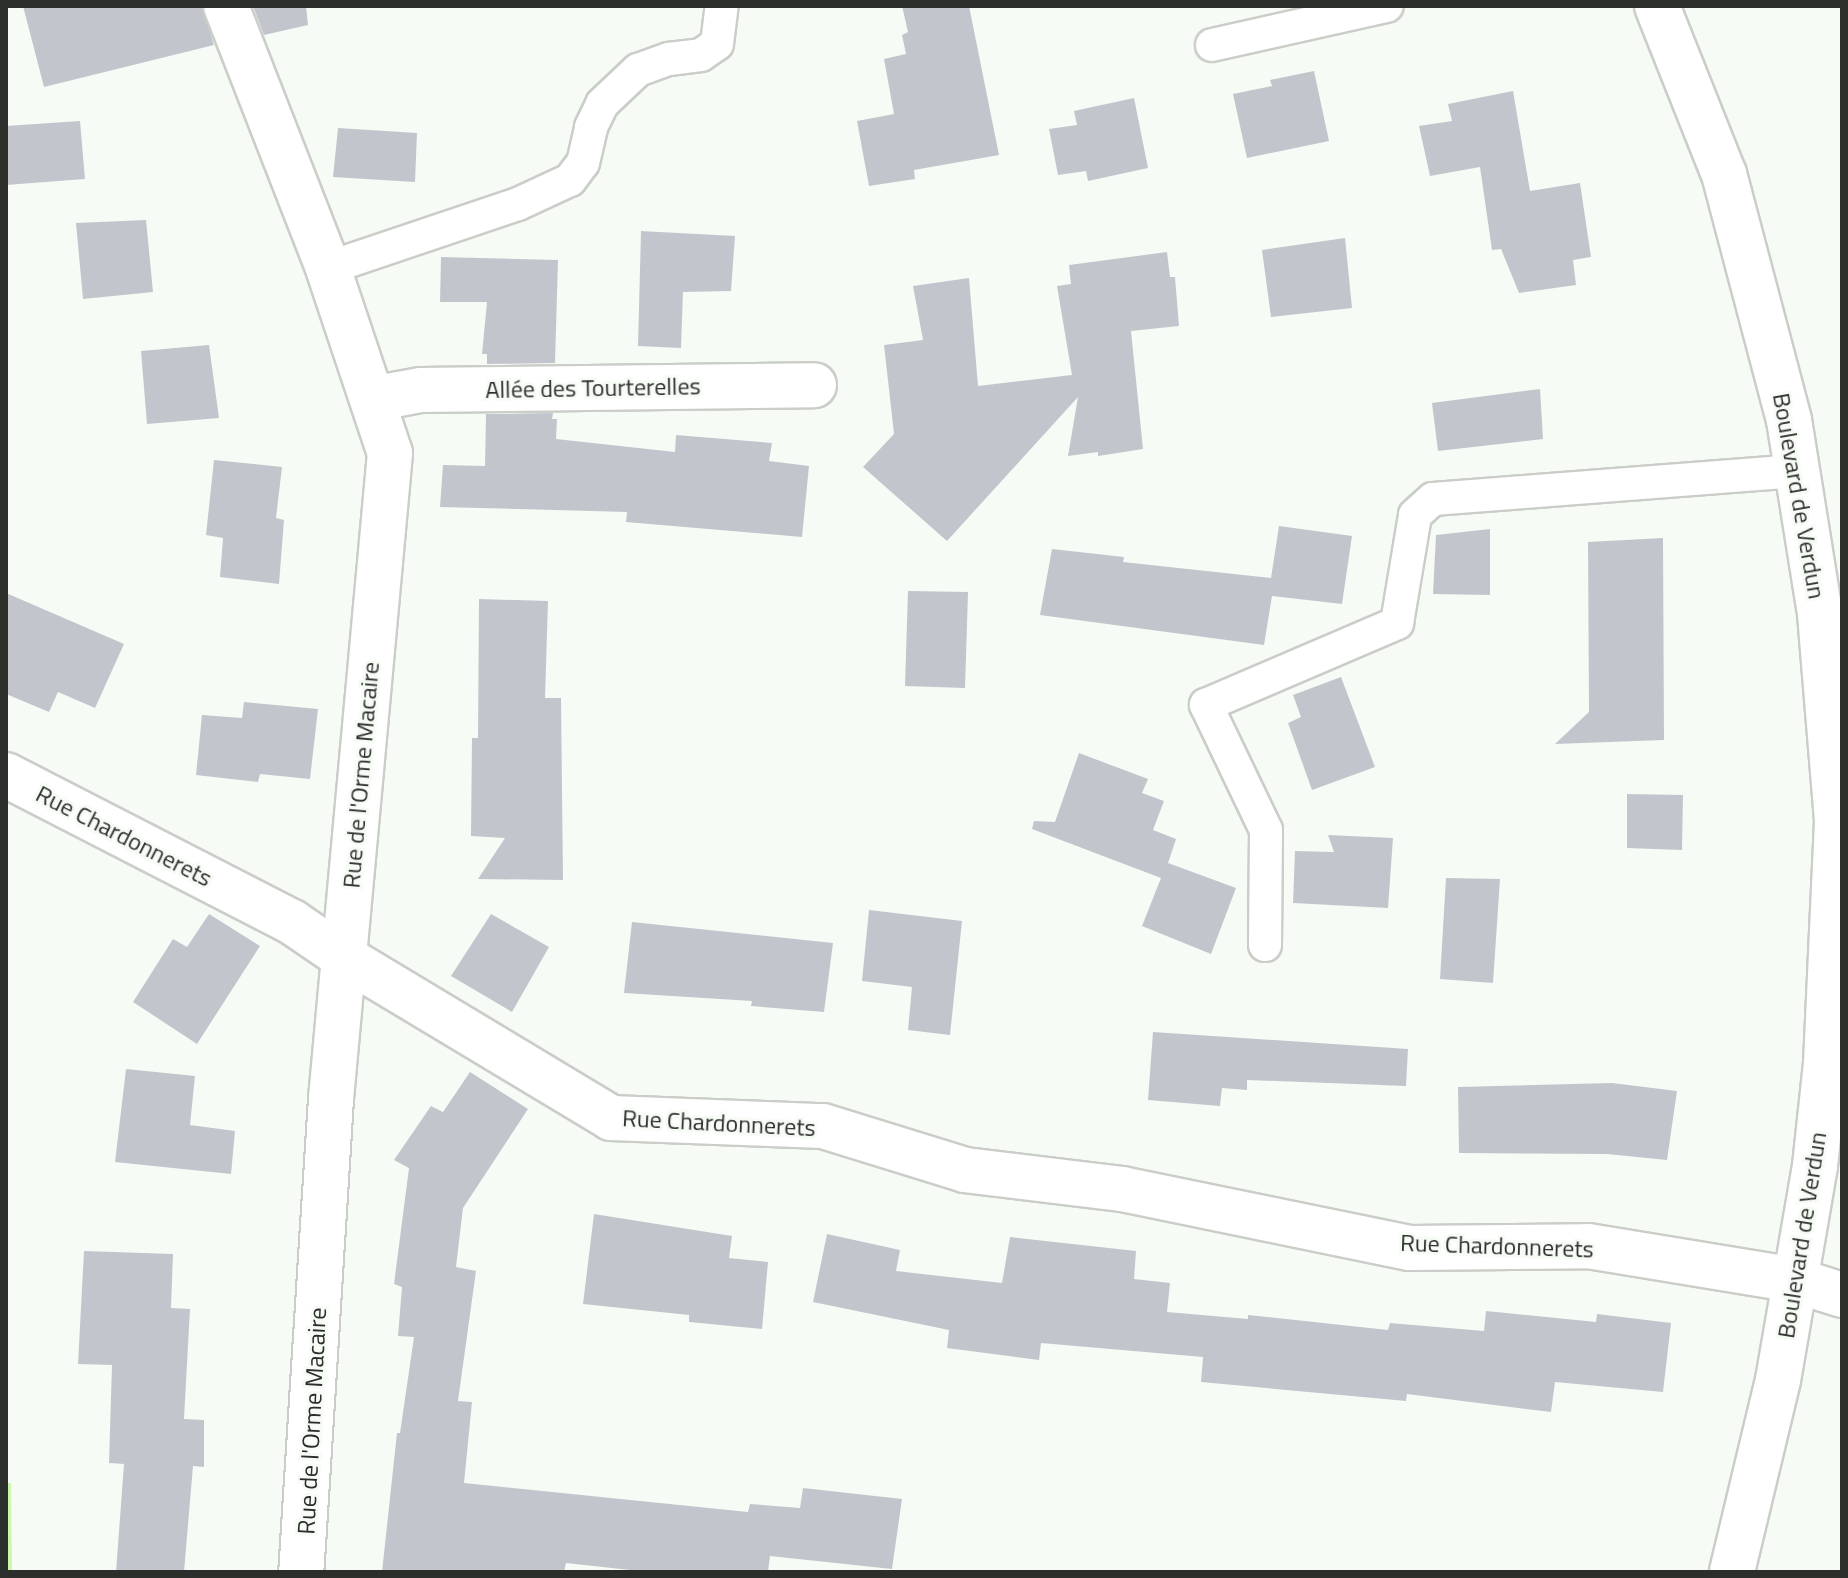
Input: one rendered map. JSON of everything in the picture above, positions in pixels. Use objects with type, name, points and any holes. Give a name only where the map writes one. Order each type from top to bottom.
[{"type":"street","name":"Rue de l'Orme Macaire","points":[[226,6],[328,268],[390,453],[331,1099],[301,1572]]},
{"type":"street","name":"Boulevard de Verdun","points":[[1657,6],[1724,174],[1789,420],[1820,614],[1840,822],[1826,1063],[1815,1166],[1778,1380],[1732,1572]]},
{"type":"street","name":"Allée des Tourterelles","points":[[372,399],[421,390],[814,385]]},
{"type":"street","name":"Rue Chardonnerets","points":[[6,775],[292,922],[345,958],[611,1118],[823,1126],[965,1170],[1122,1189],[1410,1248],[1588,1246],[1795,1280],[1842,1295]]},
{"type":"lane","points":[[328,268],[518,204],[570,180],[583,163],[591,127],[602,104],[638,70],[669,59],[701,55],[717,44],[722,6]]},
{"type":"lane","points":[[1212,45],[1387,6]]},
{"type":"lane","points":[[1265,945],[1266,830],[1206,705],[1397,623],[1415,515],[1433,499],[1797,471]]},
{"type":"green space","points":[[6,1483],[11,1483],[12,1572],[6,1572]]},
{"type":"building","points":[[23,6],[202,6],[214,45],[44,87]]},
{"type":"building","points":[[253,6],[306,6],[308,25],[264,35]]},
{"type":"building","points":[[902,6],[969,6],[999,155],[914,170],[915,179],[869,186],[857,121],[894,114],[884,59],[906,54],[902,35],[908,32]]},
{"type":"building","points":[[1314,71],[1329,141],[1247,158],[1233,94],[1272,86],[1270,80]]},
{"type":"building","points":[[1513,91],[1530,191],[1580,183],[1591,257],[1573,260],[1576,285],[1519,293],[1501,249],[1492,250],[1480,167],[1430,176],[1419,126],[1452,121],[1448,104]]},
{"type":"building","points":[[1134,98],[1148,168],[1088,181],[1086,171],[1058,175],[1049,129],[1077,125],[1074,111]]},
{"type":"building","points":[[80,121],[85,179],[6,185],[6,126]]},
{"type":"building","points":[[338,128],[417,133],[415,182],[333,177]]},
{"type":"building","points":[[146,220],[153,292],[83,299],[76,223]]},
{"type":"building","points":[[641,231],[735,236],[731,291],[683,292],[681,348],[638,346]]},
{"type":"building","points":[[1345,238],[1352,308],[1271,317],[1262,250]]},
{"type":"building","points":[[1167,252],[1170,277],[1175,277],[1179,326],[1131,331],[1143,449],[1098,456],[1098,452],[1068,456],[1078,397],[947,541],[863,467],[894,434],[884,345],[923,340],[913,286],[969,278],[978,386],[1072,375],[1057,286],[1071,284],[1069,265]]},
{"type":"building","points":[[441,257],[558,260],[555,363],[487,364],[487,354],[482,354],[487,302],[440,302]]},
{"type":"building","points":[[209,345],[219,418],[147,424],[141,351]]},
{"type":"building","points":[[1540,389],[1543,439],[1438,451],[1432,403]]},
{"type":"building","points":[[553,413],[552,419],[557,419],[556,439],[675,452],[676,435],[772,443],[769,461],[809,466],[802,537],[626,522],[627,512],[440,507],[443,465],[485,466],[486,414]]},
{"type":"building","points":[[214,460],[282,467],[276,518],[284,520],[279,584],[220,577],[223,538],[206,535]]},
{"type":"building","points":[[1279,526],[1352,536],[1342,604],[1272,596],[1264,645],[1040,615],[1052,549],[1124,557],[1123,562],[1271,578]]},
{"type":"building","points":[[1490,529],[1490,595],[1433,594],[1436,535]]},
{"type":"building","points":[[1663,538],[1664,740],[1555,744],[1589,712],[1588,542]]},
{"type":"building","points":[[908,591],[968,592],[965,688],[905,686]]},
{"type":"building","points":[[6,593],[124,644],[95,708],[58,692],[49,712],[6,694]]},
{"type":"building","points":[[479,599],[548,601],[545,698],[561,698],[563,880],[478,879],[505,838],[471,836],[472,738],[478,738]]},
{"type":"building","points":[[1341,677],[1375,767],[1312,790],[1288,723],[1301,717],[1293,695]]},
{"type":"building","points":[[244,702],[318,709],[310,779],[260,774],[258,782],[196,775],[202,715],[242,718]]},
{"type":"building","points":[[1079,753],[1148,779],[1142,793],[1164,801],[1153,830],[1176,839],[1168,863],[1236,888],[1211,954],[1142,926],[1161,878],[1032,829],[1034,821],[1055,822]]},
{"type":"building","points":[[1627,794],[1683,795],[1682,850],[1627,848]]},
{"type":"building","points":[[1328,835],[1393,838],[1388,908],[1293,903],[1295,851],[1334,852]]},
{"type":"building","points":[[1446,878],[1500,879],[1493,983],[1440,979]]},
{"type":"building","points":[[869,910],[962,921],[950,1035],[908,1030],[912,987],[862,981]]},
{"type":"building","points":[[209,914],[260,946],[197,1044],[133,1002],[173,939],[187,947]]},
{"type":"building","points":[[491,914],[549,947],[512,1012],[451,976]]},
{"type":"building","points":[[632,922],[833,943],[824,1012],[751,1006],[752,1001],[624,993]]},
{"type":"building","points":[[1153,1032],[1408,1049],[1406,1086],[1247,1080],[1247,1090],[1222,1088],[1220,1106],[1148,1100]]},
{"type":"building","points":[[126,1069],[195,1076],[190,1125],[235,1131],[231,1174],[115,1162]]},
{"type":"building","points":[[470,1072],[528,1109],[463,1208],[456,1267],[476,1271],[458,1401],[472,1402],[464,1483],[748,1512],[750,1504],[800,1508],[803,1488],[902,1499],[892,1569],[770,1556],[768,1572],[648,1572],[566,1563],[564,1572],[382,1572],[397,1433],[400,1433],[414,1337],[398,1336],[402,1287],[394,1284],[409,1168],[394,1160],[431,1106],[443,1112]]},
{"type":"building","points":[[1612,1083],[1677,1091],[1667,1160],[1607,1154],[1459,1153],[1458,1087]]},
{"type":"building","points":[[594,1214],[732,1236],[729,1258],[768,1262],[762,1329],[689,1322],[689,1315],[583,1304]]},
{"type":"building","points":[[827,1234],[900,1250],[896,1271],[1002,1283],[1010,1237],[1136,1251],[1134,1279],[1170,1283],[1167,1312],[1248,1319],[1248,1315],[1388,1330],[1390,1323],[1484,1331],[1486,1311],[1596,1322],[1597,1314],[1671,1323],[1663,1392],[1555,1382],[1551,1412],[1407,1394],[1406,1401],[1201,1382],[1203,1357],[1041,1343],[1039,1360],[947,1348],[949,1330],[813,1302]]},
{"type":"building","points":[[84,1251],[173,1254],[171,1308],[190,1309],[184,1419],[204,1420],[204,1467],[193,1466],[184,1572],[116,1572],[124,1464],[109,1463],[112,1365],[78,1364]]}]
